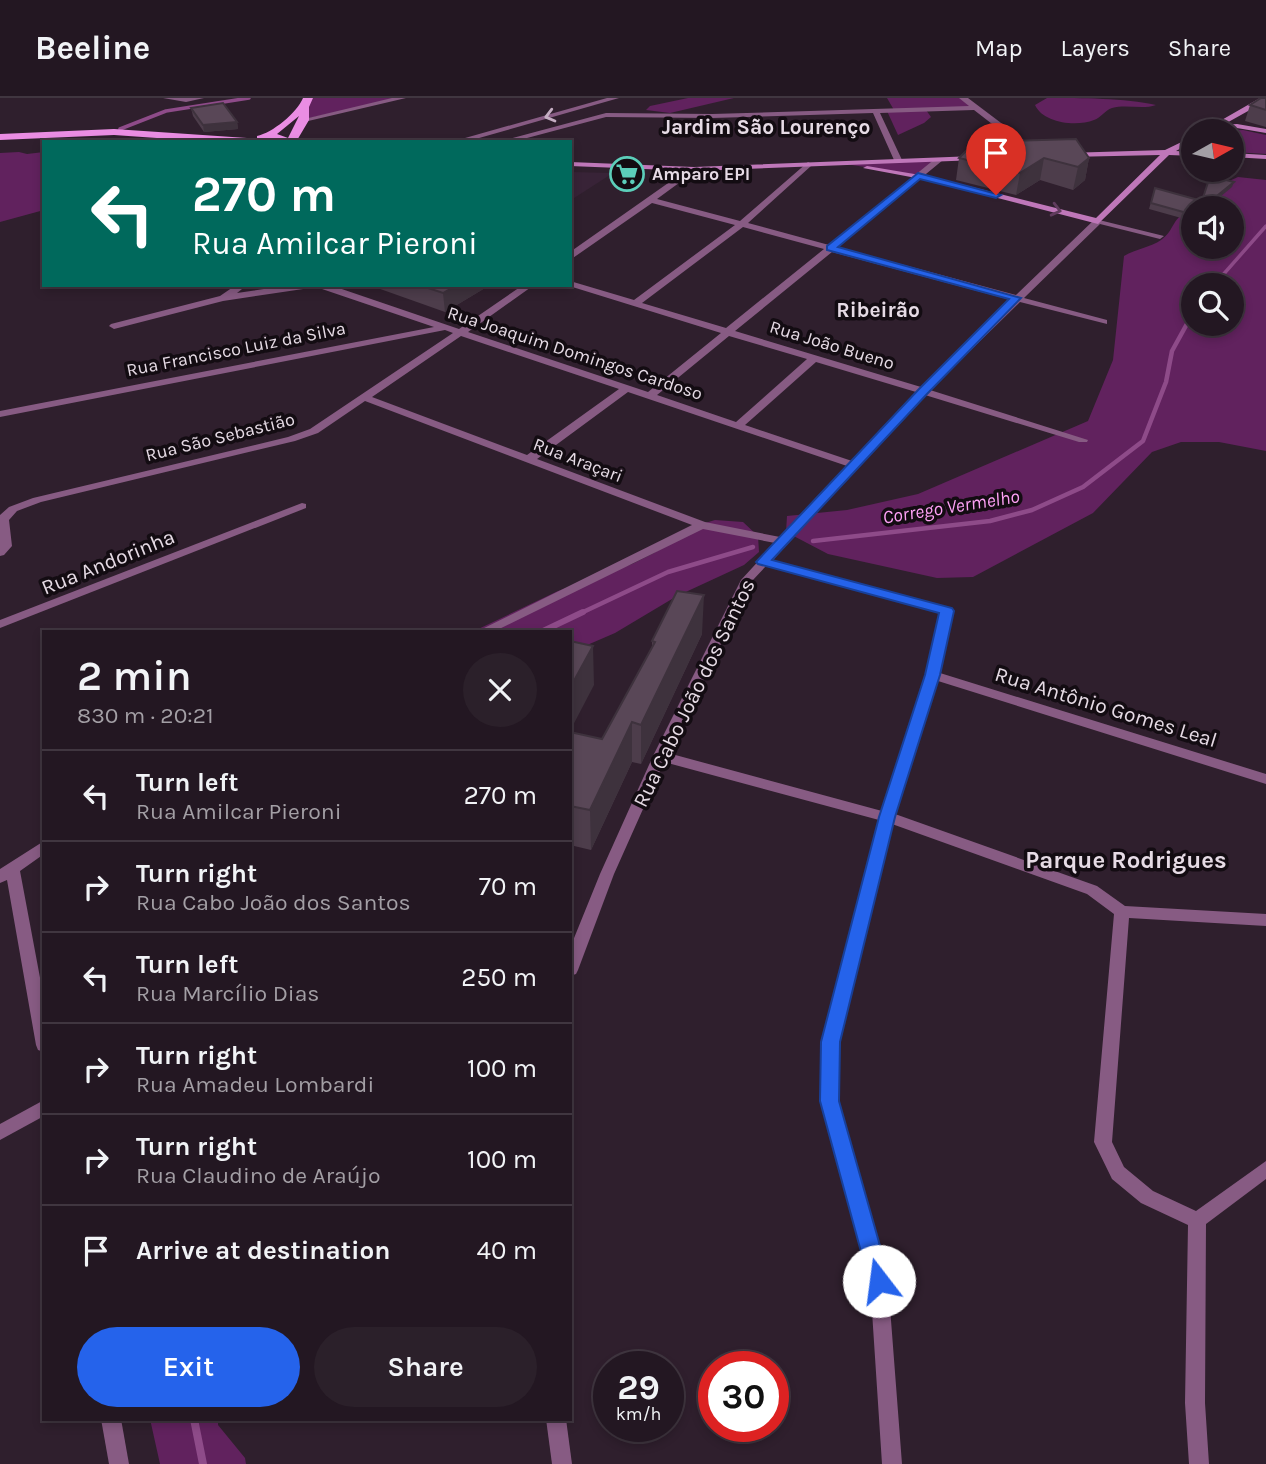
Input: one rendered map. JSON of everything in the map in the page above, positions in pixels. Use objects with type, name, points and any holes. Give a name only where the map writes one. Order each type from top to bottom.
[{"type":"main road","points":[[291,140],[304,120],[306,103]]},
{"type":"main road","points":[[269,136],[306,103]]},
{"type":"main road","points":[[0,137],[114,132],[232,140]]},
{"type":"main road","points":[[251,140],[269,136],[283,140]]},
{"type":"main road","points":[[0,144],[42,141]]},
{"type":"street","points":[[167,98],[200,98]]},
{"type":"street","points":[[304,120],[402,98]]},
{"type":"street","points":[[462,140],[615,98]]},
{"type":"street","points":[[963,98],[1038,155],[1025,156]]},
{"type":"street","points":[[1228,119],[1265,98]]},
{"type":"street","points":[[888,100],[894,111]]},
{"type":"street","points":[[510,140],[607,115],[712,116],[975,108]]},
{"type":"street","points":[[876,112],[898,160]]},
{"type":"street","points":[[1244,127],[1266,131]]},
{"type":"street","points":[[1166,153],[1181,145]]},
{"type":"street","name":"Rua Cabo João dos Santos","points":[[572,965],[607,874],[660,756],[747,580],[923,391],[1166,153]]},
{"type":"street","points":[[1061,155],[1181,154]]},
{"type":"street","points":[[572,164],[694,169],[985,158]]},
{"type":"street","points":[[1244,158],[1266,159]]},
{"type":"street","points":[[649,396],[939,159]]},
{"type":"street","points":[[824,163],[918,176],[1160,236]]},
{"type":"street","points":[[635,304],[742,224],[808,164]]},
{"type":"street","points":[[572,256],[694,169]]},
{"type":"street","points":[[651,200],[1104,322]]},
{"type":"street","name":"Rua João Bueno","points":[[572,285],[1083,440]]},
{"type":"street","points":[[114,326],[223,298],[240,287]]},
{"type":"street","points":[[272,287],[281,290]]},
{"type":"street","name":"Rua Joaquim Domingos Cardoso","points":[[223,298],[298,287]]},
{"type":"street","name":"Rua Joaquim Domingos Cardoso","points":[[326,287],[854,465]]},
{"type":"street","name":"Rua São Sebastião","points":[[0,552],[6,546],[3,519],[13,509],[37,500],[291,439],[314,431],[527,287]]},
{"type":"street","name":"Rua Francisco Luiz da Silva","points":[[0,414],[479,318]]},
{"type":"street","points":[[737,426],[814,358]]},
{"type":"street","points":[[528,460],[627,388]]},
{"type":"street","name":"Rua Araçari","points":[[366,398],[702,525],[782,541]]},
{"type":"street","name":"Rua Andorinha","points":[[0,624],[302,506]]},
{"type":"street","points":[[486,630],[702,525]]},
{"type":"street","points":[[763,562],[947,611],[933,675],[887,817],[830,1042],[830,1101],[879,1281],[892,1464]]},
{"type":"street","name":"Rua Antônio Gomes Leal","points":[[933,675],[1266,779]]},
{"type":"street","points":[[660,756],[887,817],[1092,890],[1122,912],[1266,920]]},
{"type":"street","points":[[42,847],[6,872],[42,1036]]},
{"type":"street","points":[[1122,912],[1103,1142],[1118,1173],[1147,1197],[1197,1220]]},
{"type":"street","points":[[0,1133],[42,1108]]},
{"type":"street","points":[[1197,1220],[1266,1170]]},
{"type":"street","points":[[1197,1220],[1195,1403],[1199,1464]]},
{"type":"street","points":[[111,1421],[119,1464]]},
{"type":"street","points":[[556,1421],[562,1464]]},
{"type":"shaded area","points":[[310,98],[401,98],[305,119]]},
{"type":"shaded area","points":[[688,98],[734,98],[670,113],[646,110],[650,106]]},
{"type":"shaded area","points":[[887,98],[963,98],[974,107],[926,110],[931,117],[898,135],[887,111],[894,110]]},
{"type":"shaded area","points":[[1047,98],[1088,98],[1156,105],[1112,108],[1094,120],[1070,123],[1052,120],[1039,111],[1035,105]]},
{"type":"shaded area","points":[[1244,130],[1266,135],[1266,154],[1244,153]]},
{"type":"shaded area","points":[[42,152],[42,211],[0,222],[0,153]]},
{"type":"shaded area","points":[[936,160],[917,175],[839,163]]},
{"type":"shaded area","points":[[572,172],[613,173],[572,199]]},
{"type":"shaded area","points":[[1244,178],[1266,180],[1266,451],[1219,442],[1181,442],[1152,452],[1093,513],[973,577],[937,578],[828,554],[786,532],[787,516],[847,510],[918,494],[1088,421],[1113,360],[1124,256],[1161,240],[1181,215],[1181,259],[1244,259],[1244,196],[1209,196],[1227,182],[1244,182]]},
{"type":"shaded area","points":[[715,520],[743,522],[758,536],[759,552],[744,565],[677,596],[615,633],[572,652],[572,630],[476,630],[558,591],[632,564],[654,553],[692,527]]},
{"type":"shaded area","points":[[150,1421],[218,1421],[218,1425],[245,1458],[246,1464],[160,1464]]},
{"type":"building","points":[[1266,98],[1266,110],[1250,105]]},
{"type":"building","points":[[223,103],[237,122],[203,125],[191,108]]},
{"type":"building","points":[[1076,139],[1089,158],[1078,167],[1044,158],[1020,173],[959,158],[975,142]]},
{"type":"building","points":[[1208,182],[1234,182],[1217,196],[1204,196]]},
{"type":"building","points":[[1155,188],[1184,196],[1181,196],[1181,211],[1151,203]]},
{"type":"building","points":[[425,287],[454,287],[443,293]]},
{"type":"building","points":[[677,591],[704,595],[641,725],[632,722],[590,810],[572,806],[572,732],[602,739],[655,642],[652,641]]},
{"type":"building","points":[[572,641],[593,646],[572,684]]},
{"type":"waterway","points":[[120,129],[166,111],[249,98]]},
{"type":"waterway","name":"Corrego Vermelho","points":[[1225,273],[1266,226]]},
{"type":"waterway","name":"Corrego Vermelho","points":[[813,541],[990,521],[1032,510],[1083,487],[1143,441],[1166,382],[1172,351],[1181,335]]},
{"type":"waterway","name":"Corrego Vermelho","points":[[579,614],[668,572],[753,547]]},
{"type":"waterway","name":"Corrego Vermelho","points":[[545,630],[583,612]]},
{"type":"waterway","name":"Corrego Vermelho","points":[[194,1421],[203,1464]]},
{"type":"place","name":"Amparo EPI","points":[[627,174]]},
{"type":"district","name":"Jardim São Lourenço","points":[[766,127]]},
{"type":"district","name":"Ribeirão","points":[[878,310]]},
{"type":"district","name":"Parque Rodrigues","points":[[1126,860]]},
{"type":"route","points":[[879,1281],[830,1101],[830,1042],[887,817],[933,675],[947,611],[763,562],[923,391],[1016,298],[831,248],[918,176],[996,195]]}]
